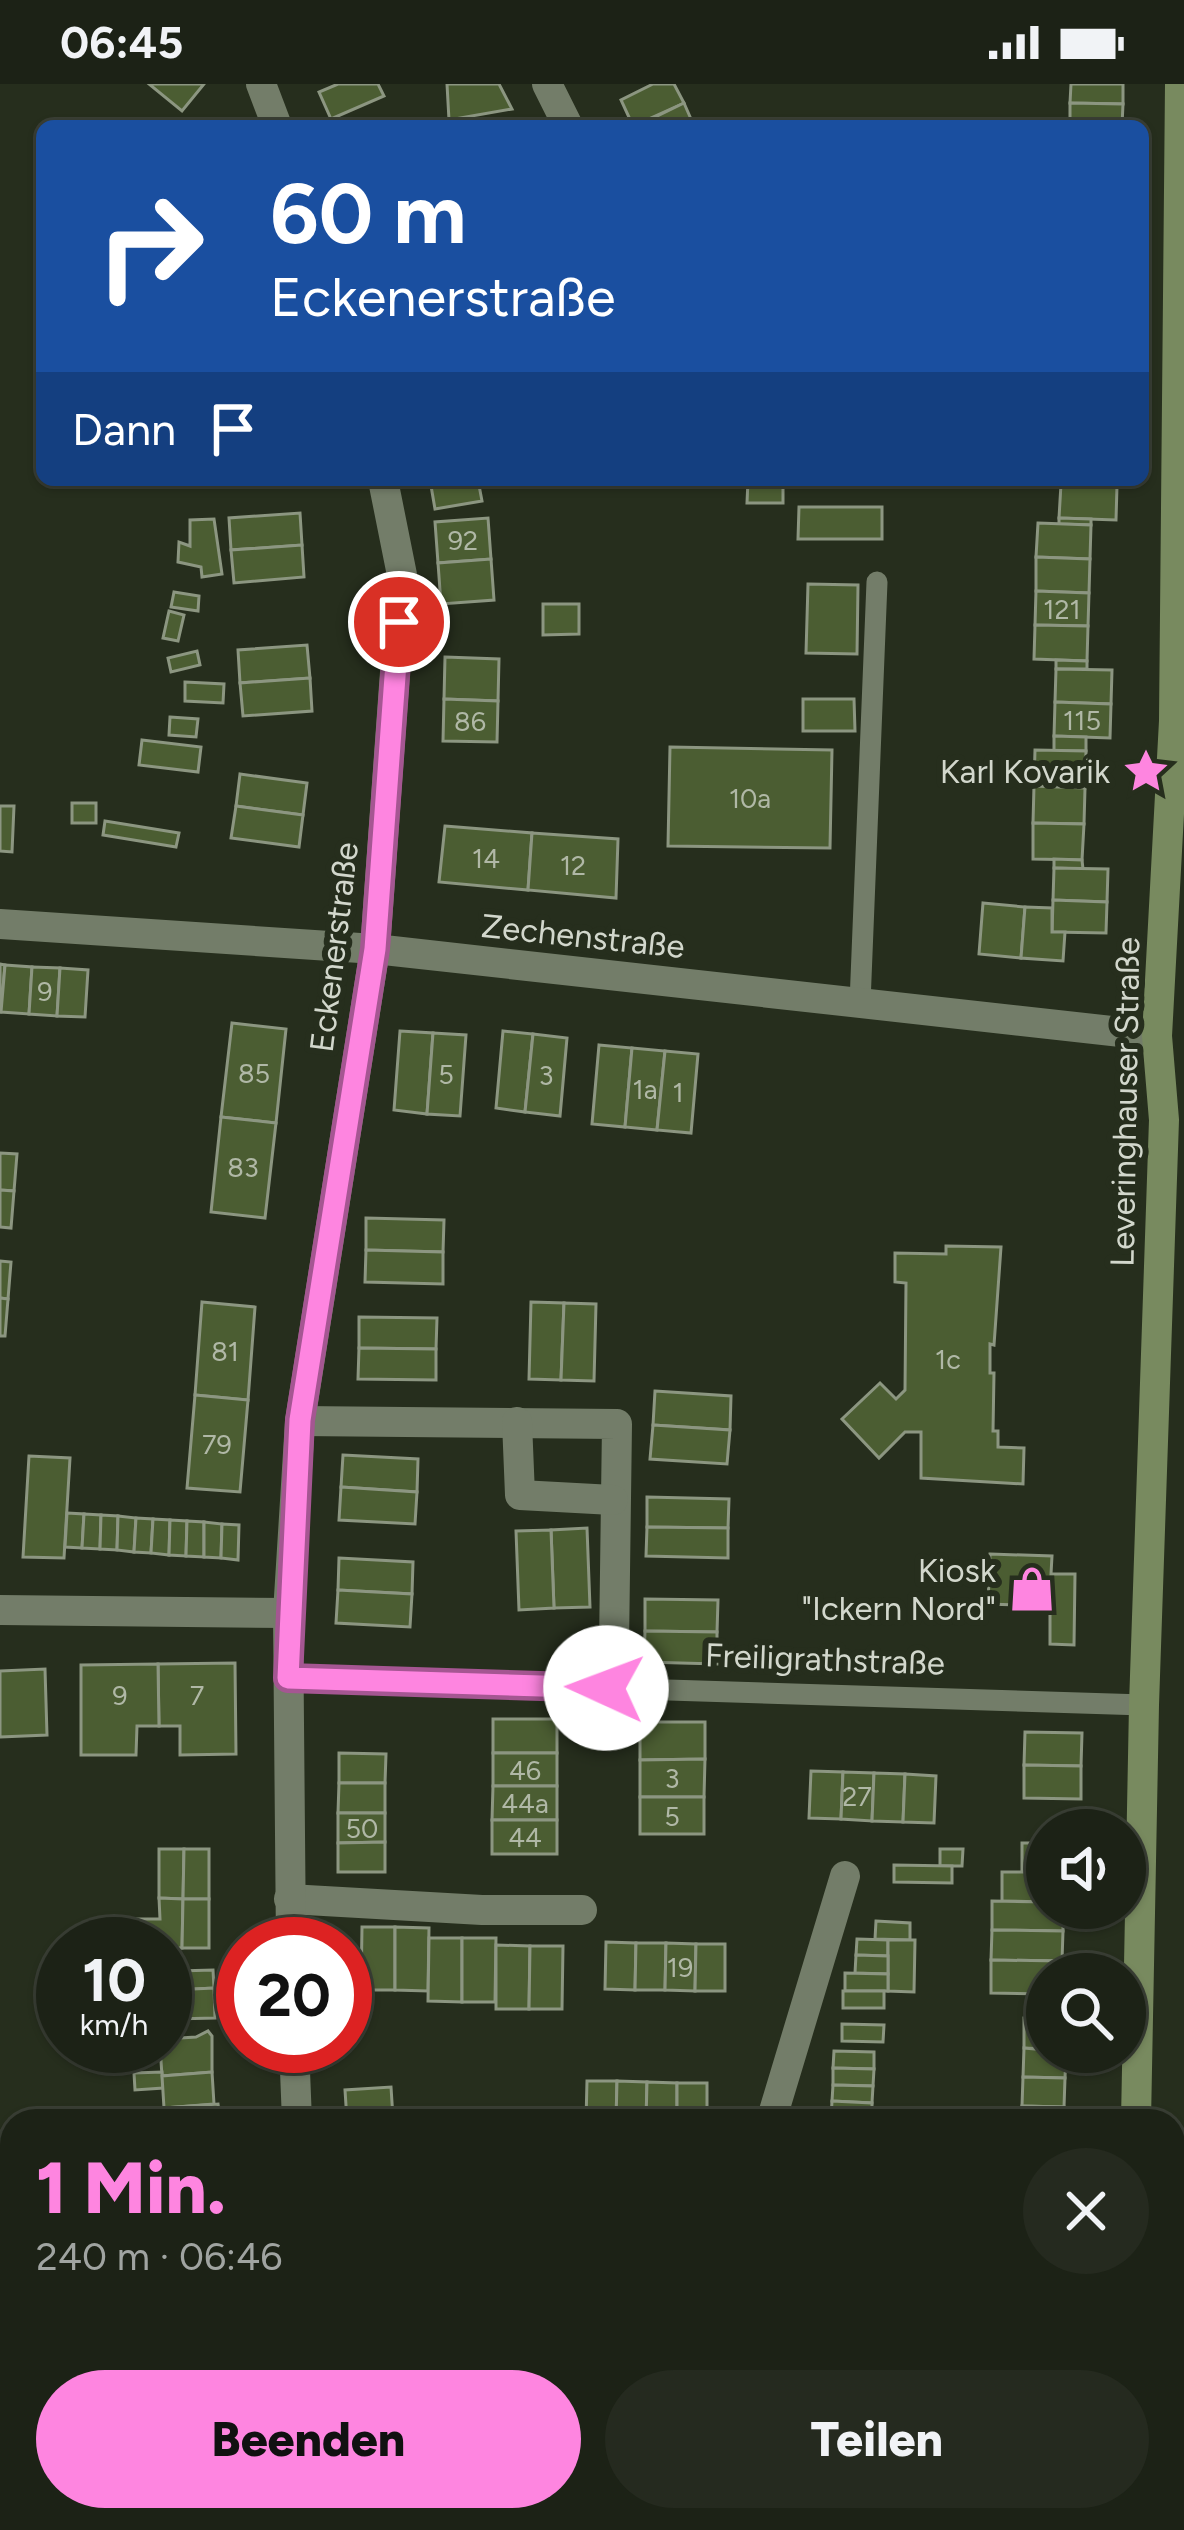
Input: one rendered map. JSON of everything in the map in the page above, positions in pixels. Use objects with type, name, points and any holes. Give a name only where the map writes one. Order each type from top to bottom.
[{"type":"main road","name":"Leveringhauser Straße","points":[[1136,2109],[1144,1705],[1174,1120],[1157,1036],[1179,721],[1180,84]]},
{"type":"street","points":[[261,84],[276,120]]},
{"type":"street","points":[[547,84],[565,120]]},
{"type":"street","name":"Eckenerstraße","points":[[290,1917],[288,1613],[300,1420],[375,949],[402,575],[384,486]]},
{"type":"street","name":"Zechenstraße","points":[[0,924],[375,949],[1157,1036]]},
{"type":"street","points":[[300,1420],[617,1424],[614,1646]]},
{"type":"street","points":[[517,1422],[520,1495],[614,1500]]},
{"type":"street","points":[[0,1610],[288,1613]]},
{"type":"street","points":[[775,2109],[845,1876]]},
{"type":"street","points":[[289,1899],[482,1910],[582,1910]]},
{"type":"street","points":[[296,2073],[297,2109]]},
{"type":"lane","points":[[860,1003],[877,582]]},
{"type":"lane","name":"Freiligrathstraße","points":[[288,1678],[1144,1705]]},
{"type":"building","points":[[149,84],[204,84],[182,111]]},
{"type":"building","points":[[338,84],[378,84],[384,96],[331,119],[319,92]]},
{"type":"building","points":[[447,84],[499,84],[512,109],[449,120]]},
{"type":"building","points":[[653,84],[674,84],[684,103],[646,120],[630,120],[621,100]]},
{"type":"building","points":[[1071,84],[1123,84],[1123,104],[1070,103]]},
{"type":"building","points":[[684,103],[691,120],[649,120]]},
{"type":"building","points":[[1070,103],[1123,104],[1122,120],[1070,120]]},
{"type":"building","points":[[431,486],[479,486],[482,501],[435,509]]},
{"type":"building","points":[[748,486],[783,486],[783,503],[747,503]]},
{"type":"building","points":[[1061,486],[1117,486],[1116,520],[1059,518]]},
{"type":"building","points":[[799,507],[882,507],[882,539],[798,539]]},
{"type":"building","points":[[300,513],[302,545],[231,550],[229,518]]},
{"type":"building","points":[[488,518],[491,559],[438,563],[435,522]]},
{"type":"building","points":[[1059,518],[1091,519],[1091,525],[1059,524]]},
{"type":"building","points":[[214,519],[222,574],[202,577],[201,567],[178,562],[179,542],[190,546],[190,520]]},
{"type":"building","points":[[1038,523],[1091,525],[1090,559],[1036,557]]},
{"type":"building","points":[[302,545],[304,577],[234,583],[231,550]]},
{"type":"building","points":[[1036,557],[1090,559],[1089,593],[1036,591]]},
{"type":"building","points":[[491,559],[494,600],[441,604],[438,563]]},
{"type":"building","points":[[808,584],[858,585],[857,654],[806,653]]},
{"type":"building","points":[[1036,591],[1089,593],[1088,626],[1035,625]]},
{"type":"building","points":[[174,592],[199,596],[198,611],[171,607]]},
{"type":"building","points":[[543,604],[579,604],[579,634],[543,635]]},
{"type":"building","points":[[169,611],[184,615],[178,641],[163,638]]},
{"type":"building","points":[[1035,625],[1088,626],[1087,661],[1034,659]]},
{"type":"building","points":[[307,645],[310,678],[240,683],[238,650]]},
{"type":"building","points":[[197,651],[200,665],[171,672],[168,658]]},
{"type":"building","points":[[445,657],[499,659],[498,701],[444,699]]},
{"type":"building","points":[[1056,660],[1087,661],[1087,669],[1056,669]]},
{"type":"building","points":[[1056,669],[1112,670],[1111,704],[1055,702]]},
{"type":"building","points":[[310,678],[312,711],[243,716],[240,683]]},
{"type":"building","points":[[185,682],[224,684],[223,703],[185,701]]},
{"type":"building","points":[[444,699],[498,701],[497,742],[443,741]]},
{"type":"building","points":[[803,699],[854,699],[855,731],[803,731]]},
{"type":"building","points":[[1055,702],[1111,704],[1110,738],[1054,736]]},
{"type":"building","points":[[170,717],[198,719],[196,737],[169,735]]},
{"type":"building","points":[[1054,736],[1086,737],[1086,751],[1054,751]]},
{"type":"building","points":[[142,740],[201,747],[198,772],[139,765]]},
{"type":"building","points":[[670,747],[832,750],[830,848],[668,846]]},
{"type":"building","points":[[1035,750],[1086,751],[1085,788],[1034,786]]},
{"type":"building","points":[[240,774],[307,783],[303,815],[236,806]]},
{"type":"building","points":[[1034,786],[1085,788],[1084,824],[1033,823]]},
{"type":"building","points":[[72,803],[96,803],[96,823],[72,823]]},
{"type":"building","points":[[0,806],[14,806],[12,852],[0,851]]},
{"type":"building","points":[[236,806],[303,815],[299,847],[231,838]]},
{"type":"building","points":[[105,821],[179,833],[176,847],[103,835]]},
{"type":"building","points":[[1033,823],[1084,824],[1082,860],[1033,859]]},
{"type":"building","points":[[445,826],[532,833],[528,890],[439,882]]},
{"type":"building","points":[[532,833],[618,839],[616,898],[528,890]]},
{"type":"building","points":[[1054,859],[1082,860],[1083,869],[1054,868]]},
{"type":"building","points":[[1054,868],[1108,869],[1107,902],[1053,900]]},
{"type":"building","points":[[1053,900],[1107,902],[1106,933],[1052,932]]},
{"type":"building","points":[[983,903],[1025,907],[1021,958],[979,954]]},
{"type":"building","points":[[1025,907],[1052,908],[1052,932],[1065,932],[1063,961],[1021,958]]},
{"type":"building","points":[[0,964],[5,965],[1,1012],[0,1012]]},
{"type":"building","points":[[5,965],[32,967],[29,1014],[1,1012]]},
{"type":"building","points":[[32,967],[60,968],[57,1016],[29,1014]]},
{"type":"building","points":[[60,968],[88,970],[85,1017],[57,1016]]},
{"type":"building","points":[[232,1023],[286,1029],[276,1123],[221,1117]]},
{"type":"building","points":[[400,1031],[433,1033],[427,1114],[394,1110]]},
{"type":"building","points":[[503,1031],[533,1034],[525,1112],[496,1108]]},
{"type":"building","points":[[433,1033],[466,1035],[460,1116],[427,1114]]},
{"type":"building","points":[[533,1034],[567,1038],[560,1116],[525,1112]]},
{"type":"building","points":[[599,1045],[632,1048],[625,1127],[592,1124]]},
{"type":"building","points":[[632,1048],[665,1051],[657,1130],[625,1127]]},
{"type":"building","points":[[665,1051],[698,1054],[691,1133],[657,1130]]},
{"type":"building","points":[[221,1117],[276,1123],[265,1218],[211,1212]]},
{"type":"building","points":[[0,1153],[17,1154],[14,1191],[0,1190]]},
{"type":"building","points":[[0,1190],[14,1191],[11,1228],[0,1227]]},
{"type":"building","points":[[366,1218],[444,1220],[443,1252],[366,1250]]},
{"type":"building","points":[[946,1246],[1001,1247],[994,1345],[990,1344],[993,1431],[998,1431],[998,1447],[1024,1448],[1023,1484],[921,1478],[921,1432],[905,1432],[879,1458],[842,1419],[880,1383],[896,1399],[905,1390],[906,1283],[895,1282],[895,1253],[946,1254]]},
{"type":"building","points":[[366,1250],[443,1252],[443,1284],[365,1282]]},
{"type":"building","points":[[0,1261],[11,1262],[8,1299],[0,1298]]},
{"type":"building","points":[[0,1298],[8,1299],[5,1336],[0,1336]]},
{"type":"building","points":[[202,1302],[255,1307],[248,1400],[195,1395]]},
{"type":"building","points":[[531,1302],[564,1303],[561,1380],[529,1379]]},
{"type":"building","points":[[564,1303],[596,1304],[594,1381],[561,1380]]},
{"type":"building","points":[[359,1317],[437,1318],[436,1349],[359,1348]]},
{"type":"building","points":[[359,1348],[436,1349],[436,1380],[358,1379]]},
{"type":"building","points":[[655,1391],[731,1396],[730,1430],[653,1425]]},
{"type":"building","points":[[195,1395],[248,1400],[240,1492],[187,1488]]},
{"type":"building","points":[[653,1425],[730,1430],[727,1464],[650,1459]]},
{"type":"building","points":[[343,1455],[418,1459],[417,1492],[341,1487]]},
{"type":"building","points":[[29,1456],[70,1458],[64,1558],[23,1557]]},
{"type":"building","points":[[341,1487],[417,1492],[415,1524],[339,1520]]},
{"type":"building","points":[[647,1497],[729,1499],[728,1528],[647,1527]]},
{"type":"building","points":[[67,1513],[84,1514],[82,1548],[65,1547]]},
{"type":"building","points":[[84,1514],[101,1515],[100,1549],[82,1548]]},
{"type":"building","points":[[101,1515],[118,1516],[117,1550],[100,1549]]},
{"type":"building","points":[[118,1516],[136,1518],[134,1552],[117,1550]]},
{"type":"building","points":[[136,1518],[153,1519],[151,1553],[134,1552]]},
{"type":"building","points":[[153,1519],[170,1520],[169,1555],[151,1553]]},
{"type":"building","points":[[170,1520],[187,1521],[186,1556],[169,1555]]},
{"type":"building","points":[[187,1521],[204,1522],[204,1557],[186,1556]]},
{"type":"building","points":[[204,1522],[222,1524],[221,1558],[204,1557]]},
{"type":"building","points":[[222,1524],[239,1525],[238,1560],[221,1558]]},
{"type":"building","points":[[647,1527],[728,1528],[728,1558],[646,1556]]},
{"type":"building","points":[[587,1528],[590,1607],[554,1608],[551,1530]]},
{"type":"building","points":[[551,1530],[554,1608],[519,1610],[516,1531]]},
{"type":"building","name":"Kiosk \"Ickern Nord\"","points":[[990,1554],[1052,1556],[1051,1574],[1075,1574],[1074,1645],[1050,1644],[1050,1606],[988,1604]]},
{"type":"building","points":[[339,1558],[413,1562],[412,1594],[338,1590]]},
{"type":"building","points":[[338,1590],[412,1594],[410,1627],[336,1623]]},
{"type":"building","points":[[645,1599],[718,1600],[717,1632],[645,1631]]},
{"type":"building","points":[[645,1631],[717,1632],[717,1664],[644,1662]]},
{"type":"building","points":[[235,1663],[236,1754],[180,1755],[180,1726],[159,1726],[158,1664]]},
{"type":"building","points":[[158,1664],[159,1726],[137,1726],[136,1755],[81,1755],[81,1665]]},
{"type":"building","points":[[45,1669],[47,1735],[0,1737],[0,1671]]},
{"type":"building","points":[[493,1719],[557,1719],[557,1753],[493,1753]]},
{"type":"building","points":[[640,1722],[705,1722],[705,1759],[640,1760]]},
{"type":"building","points":[[1025,1732],[1082,1733],[1081,1766],[1024,1765]]},
{"type":"building","points":[[339,1753],[386,1754],[385,1783],[339,1783]]},
{"type":"building","points":[[493,1753],[557,1753],[557,1786],[493,1786]]},
{"type":"building","points":[[705,1759],[704,1797],[640,1797],[640,1760]]},
{"type":"building","points":[[1024,1765],[1081,1766],[1081,1799],[1024,1798]]},
{"type":"building","points":[[811,1771],[843,1772],[841,1819],[809,1818]]},
{"type":"building","points":[[843,1772],[874,1773],[872,1821],[841,1819]]},
{"type":"building","points":[[874,1773],[905,1774],[903,1822],[872,1821]]},
{"type":"building","points":[[905,1774],[936,1776],[934,1823],[903,1822]]},
{"type":"building","points":[[339,1783],[385,1783],[385,1813],[338,1813]]},
{"type":"building","points":[[493,1786],[557,1786],[557,1820],[492,1820]]},
{"type":"building","points":[[640,1797],[704,1797],[704,1834],[640,1834]]},
{"type":"building","points":[[338,1813],[385,1813],[385,1842],[338,1843]]},
{"type":"building","points":[[492,1820],[557,1820],[557,1854],[492,1854]]},
{"type":"building","points":[[385,1842],[385,1872],[338,1872],[338,1843]]},
{"type":"building","points":[[1022,1843],[1026,1843],[1026,1872],[1022,1872]]},
{"type":"building","points":[[159,1849],[184,1849],[183,1899],[159,1898]]},
{"type":"building","points":[[184,1849],[209,1849],[209,1899],[183,1899]]},
{"type":"building","points":[[940,1849],[963,1849],[962,1866],[940,1866]]},
{"type":"building","points":[[894,1865],[952,1866],[952,1883],[894,1882]]},
{"type":"building","points":[[1002,1872],[1026,1872],[1026,1902],[1002,1901]]},
{"type":"building","points":[[159,1898],[183,1899],[183,1917],[160,1917]]},
{"type":"building","points":[[183,1899],[209,1899],[209,1948],[192,1948],[192,1917],[183,1917]]},
{"type":"building","points":[[992,1901],[1026,1902],[1026,1929],[1063,1931],[992,1930]]},
{"type":"building","points":[[876,1921],[910,1923],[910,1940],[875,1939]]},
{"type":"building","points":[[372,1927],[395,1927],[395,1990],[372,1990]]},
{"type":"building","points":[[395,1927],[429,1928],[428,1991],[395,1990]]},
{"type":"building","points":[[992,1930],[1063,1931],[1062,1953],[1026,1953],[1026,1960],[991,1960]]},
{"type":"building","points":[[429,1938],[462,1938],[462,2002],[428,2001]]},
{"type":"building","points":[[462,1938],[496,1938],[495,2002],[462,2002]]},
{"type":"building","points":[[857,1939],[888,1940],[888,1956],[856,1955]]},
{"type":"building","points":[[888,1940],[915,1940],[914,1992],[888,1991]]},
{"type":"building","points":[[606,1942],[636,1943],[635,1990],[605,1989]]},
{"type":"building","points":[[636,1943],[666,1943],[665,1990],[635,1990]]},
{"type":"building","points":[[666,1943],[696,1944],[695,1991],[665,1990]]},
{"type":"building","points":[[696,1944],[725,1944],[725,1991],[695,1991]]},
{"type":"building","points":[[496,1945],[530,1946],[529,2009],[496,2009]]},
{"type":"building","points":[[530,1946],[563,1946],[562,2009],[529,2009]]},
{"type":"building","points":[[856,1955],[888,1956],[888,1974],[855,1973]]},
{"type":"building","points":[[991,1960],[1026,1960],[1026,1994],[991,1993]]},
{"type":"building","points":[[213,1970],[214,1988],[192,1989],[192,1971]]},
{"type":"building","points":[[845,1973],[888,1974],[888,1991],[845,1991]]},
{"type":"building","points":[[214,1988],[215,2018],[192,2019],[192,1989]]},
{"type":"building","points":[[843,1991],[884,1991],[884,2008],[843,2008]]},
{"type":"building","points":[[842,2024],[884,2025],[883,2042],[842,2041]]},
{"type":"building","points":[[208,2031],[212,2036],[212,2072],[162,2076],[192,2073],[192,2037]]},
{"type":"building","points":[[1024,2048],[1026,2073],[1065,2073],[1065,2078],[1023,2077]]},
{"type":"building","points":[[834,2051],[874,2052],[874,2069],[833,2068]]},
{"type":"building","points":[[833,2068],[874,2069],[873,2086],[833,2085]]},
{"type":"building","points":[[212,2072],[214,2104],[164,2108],[162,2076]]},
{"type":"building","points":[[134,2073],[162,2073],[163,2088],[135,2090]]},
{"type":"building","points":[[1023,2077],[1065,2078],[1064,2107],[1022,2106]]},
{"type":"building","points":[[587,2081],[617,2081],[616,2109],[586,2109]]},
{"type":"building","points":[[617,2081],[647,2082],[646,2109],[616,2109]]},
{"type":"building","points":[[647,2082],[677,2083],[677,2109],[646,2109]]},
{"type":"building","points":[[677,2083],[707,2083],[707,2109],[677,2109]]},
{"type":"building","points":[[833,2085],[873,2086],[872,2103],[832,2101]]},
{"type":"building","points":[[391,2087],[392,2109],[346,2109],[345,2090]]},
{"type":"building","points":[[832,2101],[872,2103],[872,2109],[832,2109]]},
{"type":"building","points":[[218,2104],[219,2109],[164,2109]]},
{"type":"building","points":[[1022,2106],[1064,2107],[1064,2109]]},
{"type":"place","name":"Karl Kovarik","points":[[1146,771]]},
{"type":"place","name":"Kiosk \"Ickern Nord\"","points":[[1032,1589]]},
{"type":"route","points":[[399,622],[375,949],[300,1420],[288,1678],[606,1688]]}]
